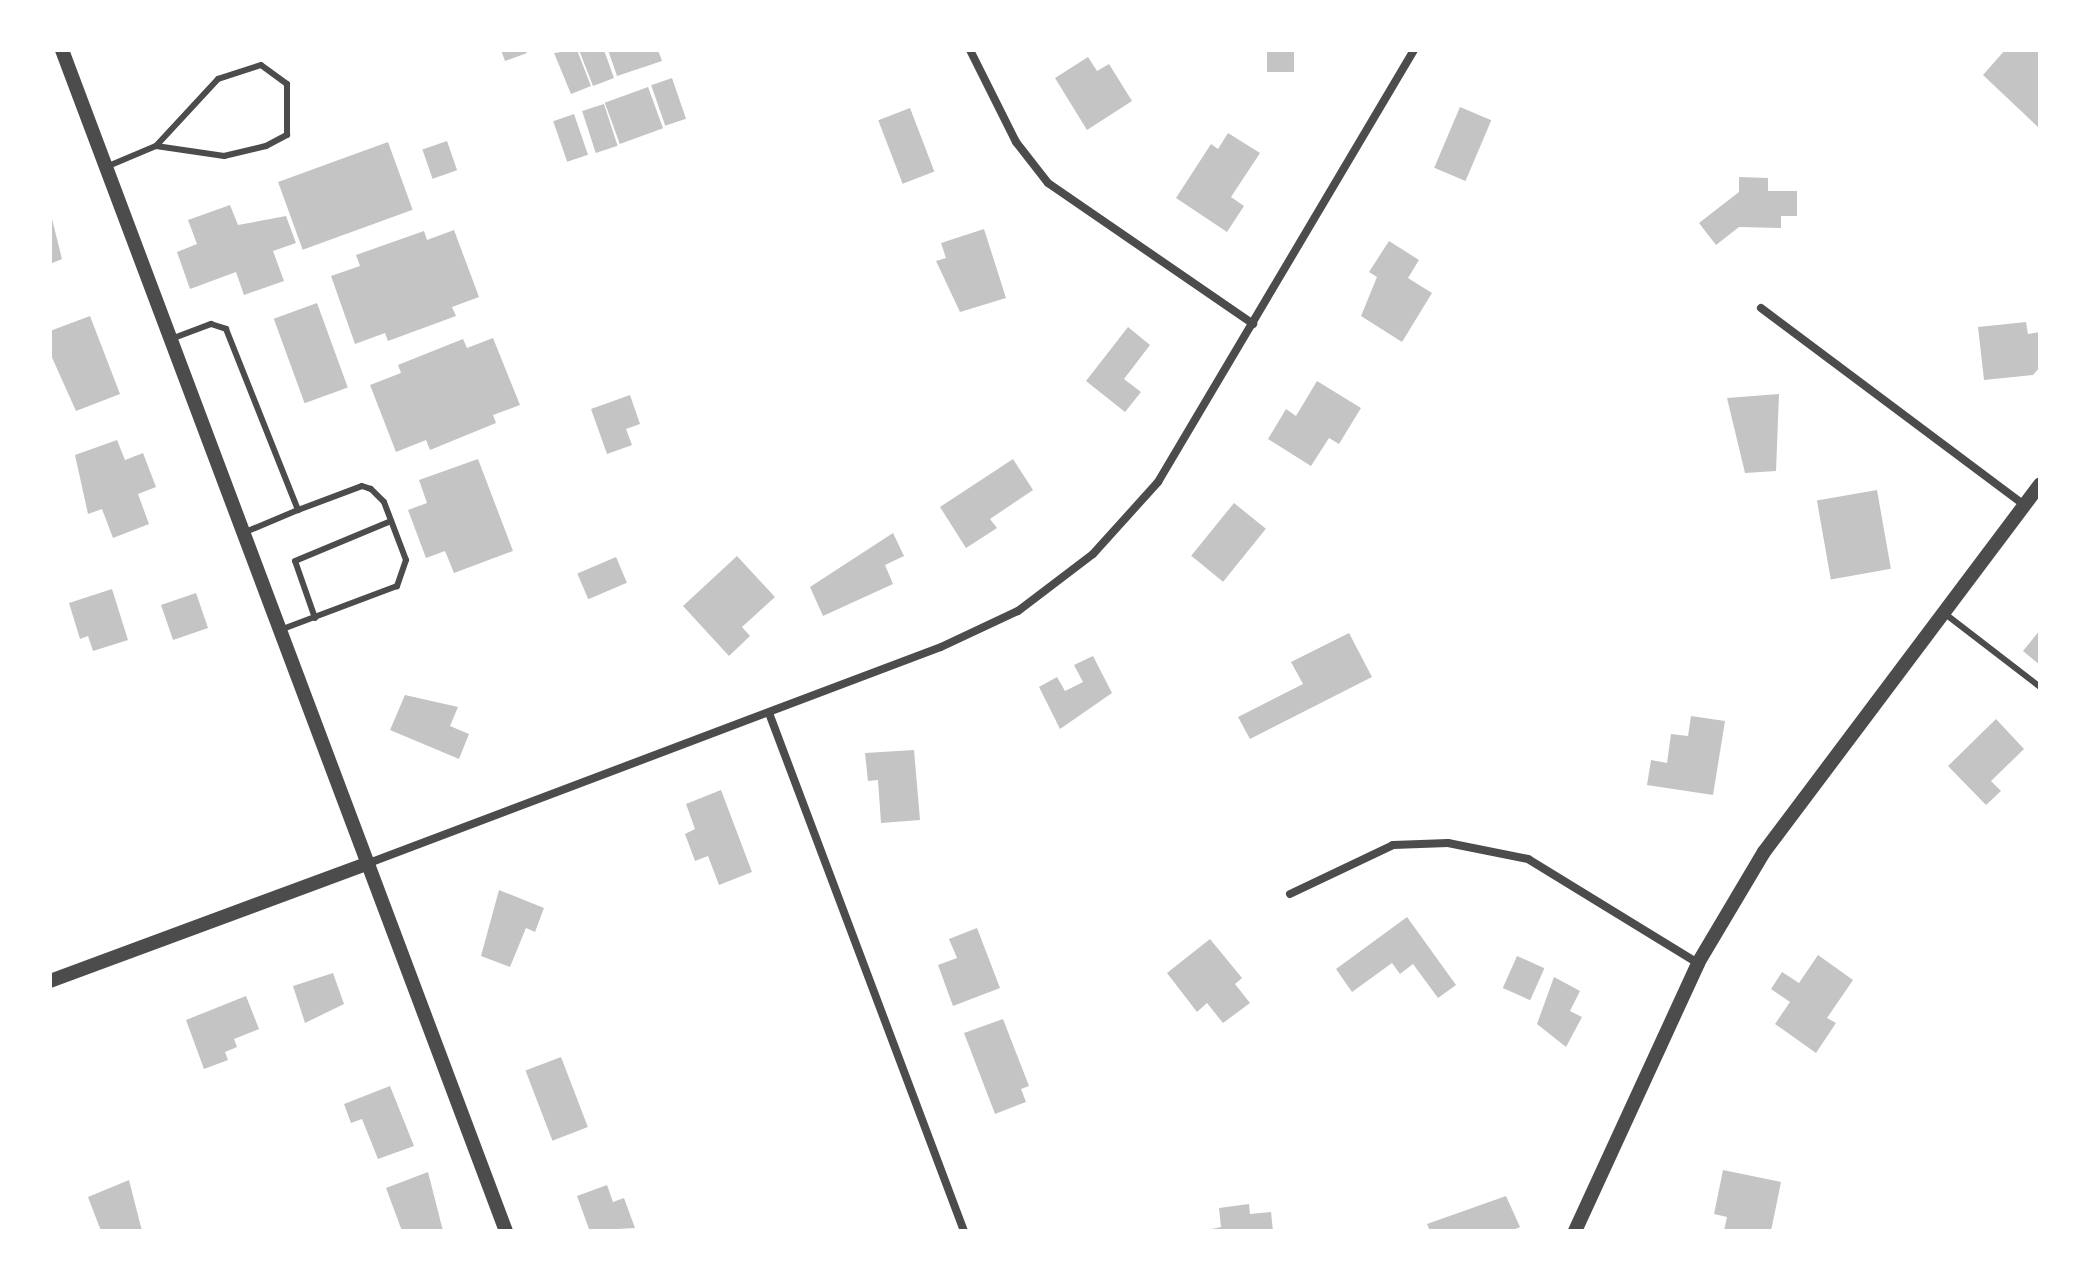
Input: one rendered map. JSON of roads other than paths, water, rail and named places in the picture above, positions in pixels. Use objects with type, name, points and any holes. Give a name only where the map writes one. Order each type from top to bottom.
[{"type":"street","points":[[62,50],[506,1231]]},
{"type":"street","points":[[970,50],[1016,142],[1048,183],[1253,324]]},
{"type":"street","points":[[50,981],[769,713],[1018,611],[1093,554],[1158,482],[1414,50]]},
{"type":"street","points":[[1761,308],[2024,505]]},
{"type":"street","points":[[1575,1231],[1698,963],[1764,852],[1942,610],[2040,484]]},
{"type":"street","points":[[769,713],[964,1231]]},
{"type":"street","points":[[1290,894],[1393,845],[1448,843],[1528,859],[1698,963]]},
{"type":"lane","points":[[106,167],[156,146],[218,79],[261,65],[287,84],[287,135],[266,146],[224,156],[156,146]]},
{"type":"lane","points":[[171,339],[211,324],[226,329],[298,510]]},
{"type":"lane","points":[[243,533],[362,486],[380,496],[406,560],[403,582],[280,630]]},
{"type":"lane","points":[[315,618],[295,568],[298,558],[391,521]]},
{"type":"lane","points":[[1942,610],[2040,687]]}]
